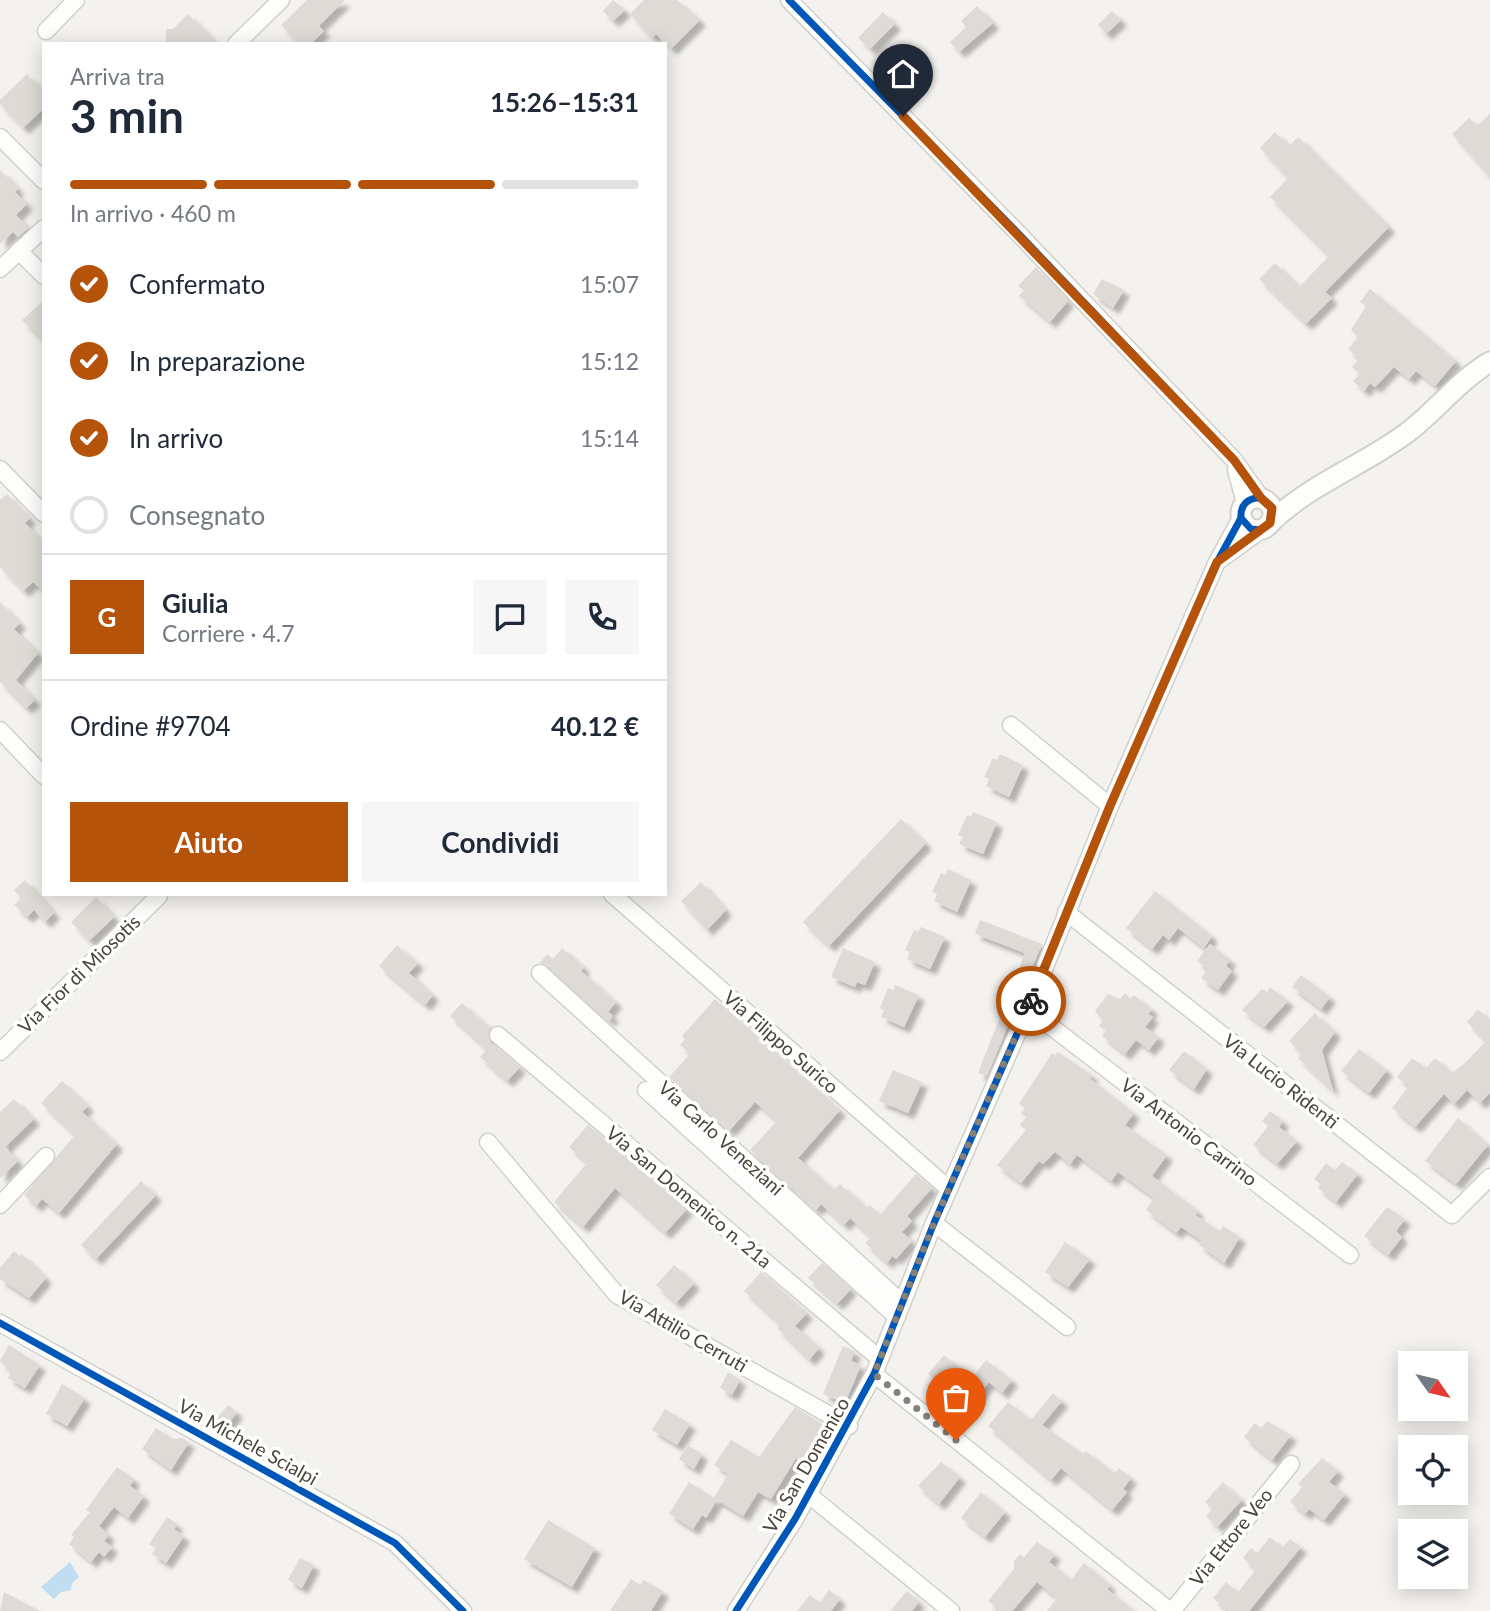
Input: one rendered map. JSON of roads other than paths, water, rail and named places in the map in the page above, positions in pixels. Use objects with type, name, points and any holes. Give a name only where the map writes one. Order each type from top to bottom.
[{"type":"street","points":[[46,31],[76,0]]},
{"type":"street","points":[[238,42],[281,0]]},
{"type":"street","points":[[789,0],[1008,222],[1234,460],[1253,505],[1247,527],[1266,526]]},
{"type":"street","points":[[0,137],[42,179]]},
{"type":"street","points":[[0,269],[42,230]]},
{"type":"street","points":[[19,251],[42,274]]},
{"type":"street","points":[[1217,562],[1266,526],[1295,499],[1408,432],[1469,374],[1490,362]]},
{"type":"street","points":[[0,469],[42,512]]},
{"type":"street","points":[[1253,505],[1295,499]]},
{"type":"street","points":[[1253,505],[1272,508],[1266,526]]},
{"type":"street","name":"Via San Domenico","points":[[736,1611],[849,1426],[877,1367],[934,1223],[1028,1009],[1110,806],[1217,562],[1253,505]]},
{"type":"street","points":[[1011,725],[1110,806]]},
{"type":"street","points":[[0,730],[42,774]]},
{"type":"street","name":"Via Fior di Miosotis","points":[[0,1052],[157,896]]},
{"type":"street","name":"Via Filippo Surico","points":[[614,896],[949,1189]]},
{"type":"street","name":"Via Lucio Ridenti","points":[[1066,912],[1452,1215],[1490,1177]]},
{"type":"street","name":"Via Carlo Veneziani","points":[[540,973],[899,1310]]},
{"type":"street","name":"Via Antonio Carrino","points":[[1028,1009],[1350,1255]]},
{"type":"street","name":"Via San Domenico n. 21a","points":[[498,1035],[877,1367],[1171,1611]]},
{"type":"street","points":[[646,1090],[899,1310]]},
{"type":"street","name":"Via Attilio Cerruti","points":[[488,1142],[617,1295],[849,1426]]},
{"type":"street","points":[[0,1205],[46,1156]]},
{"type":"street","points":[[934,1223],[1067,1327]]},
{"type":"street","name":"Via Michele Scialpi","points":[[0,1323],[395,1543],[463,1611]]},
{"type":"street","name":"Via Ettore Veo","points":[[1171,1611],[1291,1464]]},
{"type":"street","points":[[808,1495],[951,1611]]},
{"type":"water","points":[[70,1562],[79,1577],[72,1583],[71,1590],[61,1592],[54,1599],[41,1587]]}]
